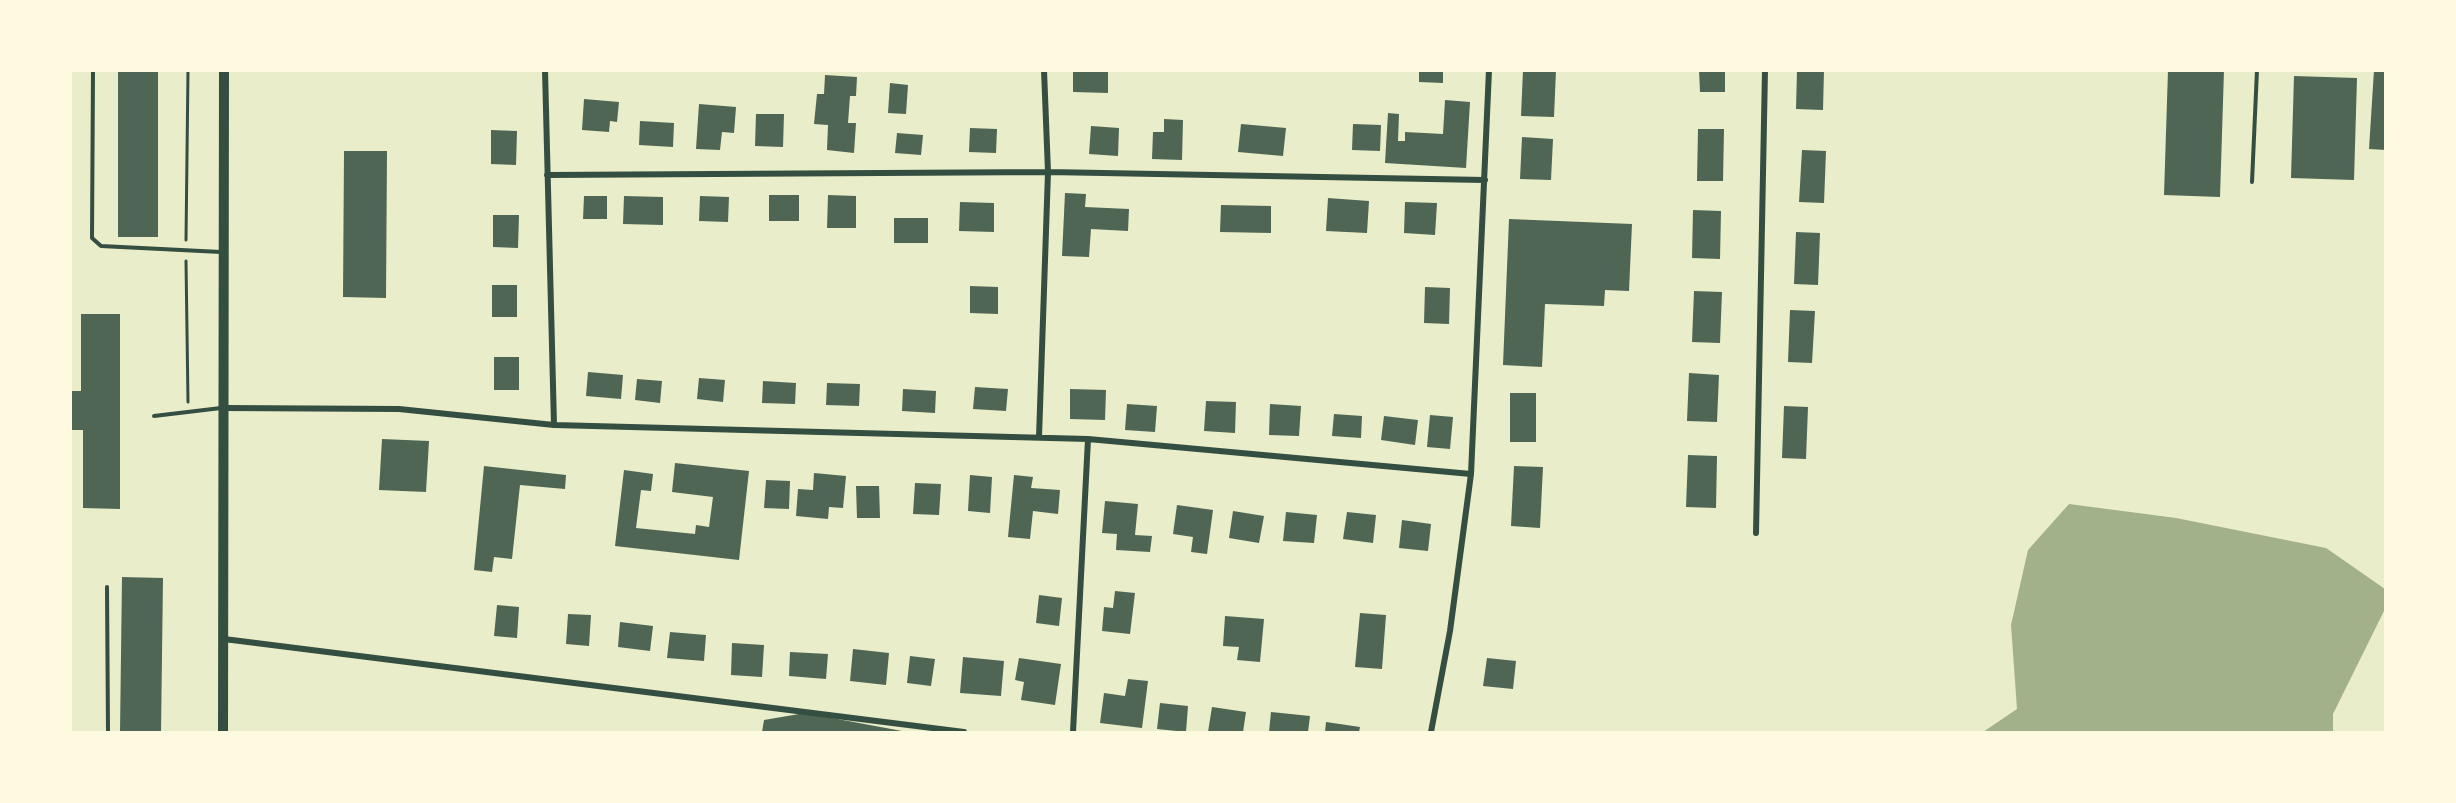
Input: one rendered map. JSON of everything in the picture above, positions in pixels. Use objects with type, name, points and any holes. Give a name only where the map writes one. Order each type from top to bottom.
[{"type":"main road","points":[[223,732],[224,70]]},
{"type":"street","points":[[545,70],[554,425]]},
{"type":"street","points":[[1039,437],[1048,172],[1044,70]]},
{"type":"street","points":[[1431,732],[1450,631],[1471,474],[1489,70]]},
{"type":"street","points":[[1756,533],[1765,70]]},
{"type":"street","points":[[547,175],[1048,172],[1485,180]]},
{"type":"street","points":[[225,408],[399,409],[554,425],[1088,439],[1471,474]]},
{"type":"street","points":[[1073,732],[1088,439]]},
{"type":"street","points":[[224,639],[964,732]]},
{"type":"lane","points":[[93,70],[92,238],[101,246],[225,252]]},
{"type":"lane","points":[[2252,182],[2257,70]]},
{"type":"lane","points":[[154,416],[225,408]]},
{"type":"lane","points":[[107,587],[108,732]]},
{"type":"shaded area","points":[[2069,504],[2176,518],[2326,548],[2385,589],[2385,609],[2333,714],[2333,732],[1983,732],[2017,709],[2011,625],[2028,550]]},
{"type":"building","points":[[118,70],[158,70],[158,237],[118,237]]},
{"type":"building","points":[[1073,70],[1108,70],[1108,93],[1073,92]]},
{"type":"building","points":[[1419,70],[1443,70],[1443,83],[1419,82]]},
{"type":"building","points":[[1523,70],[1556,70],[1554,117],[1521,116]]},
{"type":"building","points":[[1699,70],[1725,70],[1725,92],[1700,92]]},
{"type":"building","points":[[1797,70],[1824,70],[1823,110],[1796,109]]},
{"type":"building","points":[[2168,70],[2224,70],[2220,197],[2164,195]]},
{"type":"building","points":[[2374,70],[2386,70],[2386,150],[2369,149]]},
{"type":"building","points":[[825,75],[857,77],[856,96],[850,96],[848,123],[856,123],[854,153],[827,150],[828,125],[814,124],[817,94],[824,94]]},
{"type":"building","points":[[2294,76],[2357,78],[2354,180],[2291,178]]},
{"type":"building","points":[[890,83],[908,85],[906,114],[888,113]]},
{"type":"building","points":[[584,99],[619,102],[617,122],[610,121],[609,132],[582,130]]},
{"type":"building","points":[[1445,100],[1470,102],[1466,168],[1385,163],[1388,113],[1399,114],[1398,141],[1405,141],[1405,132],[1443,134]]},
{"type":"building","points":[[699,104],[736,107],[734,133],[722,132],[720,150],[696,149]]},
{"type":"building","points":[[756,114],[784,114],[783,147],[755,146]]},
{"type":"building","points":[[1164,119],[1183,120],[1182,160],[1152,159],[1153,132],[1164,132]]},
{"type":"building","points":[[640,121],[674,123],[673,147],[639,145]]},
{"type":"building","points":[[1241,124],[1286,128],[1283,156],[1238,152]]},
{"type":"building","points":[[1353,124],[1381,125],[1380,151],[1352,150]]},
{"type":"building","points":[[1091,126],[1119,128],[1118,156],[1089,154]]},
{"type":"building","points":[[970,128],[997,129],[996,153],[969,152]]},
{"type":"building","points":[[1698,129],[1724,129],[1723,181],[1697,181]]},
{"type":"building","points":[[491,130],[517,131],[516,165],[491,164]]},
{"type":"building","points":[[897,133],[923,135],[921,155],[895,153]]},
{"type":"building","points":[[1522,137],[1553,139],[1551,180],[1520,179]]},
{"type":"building","points":[[1802,150],[1826,151],[1824,203],[1799,202]]},
{"type":"building","points":[[344,151],[387,151],[386,298],[343,297]]},
{"type":"building","points":[[1065,193],[1086,194],[1085,207],[1129,209],[1128,231],[1091,229],[1089,257],[1062,256]]},
{"type":"building","points":[[769,195],[799,195],[799,221],[769,221]]},
{"type":"building","points":[[828,195],[856,196],[856,228],[827,228]]},
{"type":"building","points":[[584,196],[607,196],[607,219],[583,219]]},
{"type":"building","points":[[624,196],[663,197],[663,225],[623,224]]},
{"type":"building","points":[[700,196],[729,197],[728,222],[699,221]]},
{"type":"building","points":[[1328,198],[1369,201],[1367,233],[1326,231]]},
{"type":"building","points":[[960,202],[994,203],[994,232],[959,231]]},
{"type":"building","points":[[1405,202],[1437,203],[1435,235],[1404,233]]},
{"type":"building","points":[[1221,205],[1271,206],[1271,233],[1220,232]]},
{"type":"building","points":[[1693,210],[1721,211],[1720,259],[1692,258]]},
{"type":"building","points":[[493,215],[519,215],[518,248],[493,247]]},
{"type":"building","points":[[894,218],[928,218],[928,243],[894,243]]},
{"type":"building","points":[[1509,219],[1632,224],[1629,291],[1605,290],[1604,306],[1545,304],[1542,367],[1503,365]]},
{"type":"building","points":[[1796,232],[1820,233],[1818,285],[1794,284]]},
{"type":"building","points":[[492,285],[517,285],[517,317],[492,317]]},
{"type":"building","points":[[970,286],[998,287],[998,314],[970,313]]},
{"type":"building","points":[[1425,287],[1450,288],[1449,324],[1424,323]]},
{"type":"building","points":[[1694,291],[1722,292],[1720,343],[1692,342]]},
{"type":"building","points":[[1790,310],[1815,311],[1812,363],[1788,362]]},
{"type":"building","points":[[81,314],[120,314],[120,509],[83,508],[83,430],[70,430],[70,391],[81,391]]},
{"type":"building","points":[[494,357],[519,357],[519,390],[494,390]]},
{"type":"building","points":[[588,372],[623,375],[621,399],[586,396]]},
{"type":"building","points":[[1689,373],[1719,375],[1717,422],[1687,421]]},
{"type":"building","points":[[699,378],[725,380],[723,402],[697,399]]},
{"type":"building","points":[[637,379],[662,381],[660,403],[635,400]]},
{"type":"building","points":[[763,381],[796,383],[795,404],[762,403]]},
{"type":"building","points":[[827,383],[860,384],[859,406],[826,405]]},
{"type":"building","points":[[975,387],[1008,389],[1006,411],[973,409]]},
{"type":"building","points":[[903,389],[936,391],[935,413],[902,411]]},
{"type":"building","points":[[1070,389],[1106,390],[1105,420],[1070,419]]},
{"type":"building","points":[[1510,393],[1536,393],[1536,442],[1510,442]]},
{"type":"building","points":[[1206,401],[1236,402],[1235,433],[1204,431]]},
{"type":"building","points":[[1127,404],[1157,406],[1155,432],[1125,430]]},
{"type":"building","points":[[1270,404],[1301,406],[1299,436],[1269,435]]},
{"type":"building","points":[[1784,406],[1808,407],[1806,459],[1782,458]]},
{"type":"building","points":[[1334,414],[1362,416],[1361,438],[1332,436]]},
{"type":"building","points":[[1430,415],[1453,417],[1450,449],[1427,447]]},
{"type":"building","points":[[1384,416],[1418,420],[1415,445],[1381,440]]},
{"type":"building","points":[[382,439],[429,441],[426,492],[379,490]]},
{"type":"building","points":[[1688,455],[1717,456],[1716,508],[1686,507]]},
{"type":"building","points":[[675,463],[749,471],[739,560],[615,546],[624,470],[653,474],[651,491],[641,490],[636,528],[695,534],[696,525],[709,527],[713,497],[672,492]]},
{"type":"building","points":[[484,466],[566,475],[565,489],[520,485],[512,559],[494,557],[492,572],[474,570]]},
{"type":"building","points":[[1514,466],[1543,467],[1540,528],[1511,526]]},
{"type":"building","points":[[814,473],[846,476],[843,508],[829,507],[828,519],[796,516],[798,489],[813,490]]},
{"type":"building","points":[[970,475],[992,477],[990,513],[968,511]]},
{"type":"building","points":[[1014,475],[1033,477],[1031,488],[1060,490],[1058,514],[1033,511],[1030,539],[1008,537]]},
{"type":"building","points":[[766,480],[790,481],[789,509],[764,508]]},
{"type":"building","points":[[915,483],[941,484],[939,515],[913,514]]},
{"type":"building","points":[[856,486],[879,486],[880,518],[857,518]]},
{"type":"building","points":[[1105,501],[1138,504],[1135,535],[1152,536],[1150,552],[1116,550],[1117,534],[1102,533]]},
{"type":"building","points":[[1177,505],[1213,510],[1207,554],[1191,552],[1193,537],[1173,534]]},
{"type":"building","points":[[1233,511],[1264,516],[1259,543],[1229,538]]},
{"type":"building","points":[[1286,512],[1317,515],[1314,543],[1283,541]]},
{"type":"building","points":[[1347,512],[1376,515],[1373,543],[1343,539]]},
{"type":"building","points":[[1402,520],[1431,524],[1428,551],[1399,548]]},
{"type":"building","points":[[122,577],[163,578],[161,732],[120,732]]},
{"type":"building","points":[[1115,591],[1135,593],[1130,634],[1102,631],[1104,607],[1113,608]]},
{"type":"building","points":[[1039,595],[1062,598],[1059,626],[1036,623]]},
{"type":"building","points":[[497,605],[519,607],[517,638],[494,636]]},
{"type":"building","points":[[1360,613],[1386,615],[1382,669],[1355,667]]},
{"type":"building","points":[[568,614],[591,615],[589,646],[566,644]]},
{"type":"building","points":[[1225,616],[1264,619],[1260,662],[1237,660],[1239,647],[1223,646]]},
{"type":"building","points":[[620,622],[653,626],[650,651],[618,647]]},
{"type":"building","points":[[670,632],[706,635],[704,661],[667,658]]},
{"type":"building","points":[[732,643],[764,645],[762,677],[731,675]]},
{"type":"building","points":[[853,649],[889,653],[886,685],[850,681]]},
{"type":"building","points":[[790,652],[828,654],[826,679],[789,676]]},
{"type":"building","points":[[910,656],[935,659],[931,686],[907,683]]},
{"type":"building","points":[[963,657],[1004,661],[1001,696],[960,693]]},
{"type":"building","points":[[1019,658],[1061,664],[1055,705],[1021,700],[1024,682],[1015,680]]},
{"type":"building","points":[[1487,658],[1516,661],[1513,689],[1483,686]]},
{"type":"building","points":[[1128,679],[1148,681],[1142,728],[1100,723],[1104,693],[1125,696]]},
{"type":"building","points":[[1160,703],[1188,706],[1186,732],[1157,729]]},
{"type":"building","points":[[1212,707],[1246,712],[1243,732],[1208,732]]},
{"type":"building","points":[[1271,712],[1310,716],[1308,732],[1269,732]]},
{"type":"building","points":[[805,713],[902,732],[762,732],[764,720]]},
{"type":"building","points":[[1326,722],[1360,727],[1359,732],[1325,732]]}]
